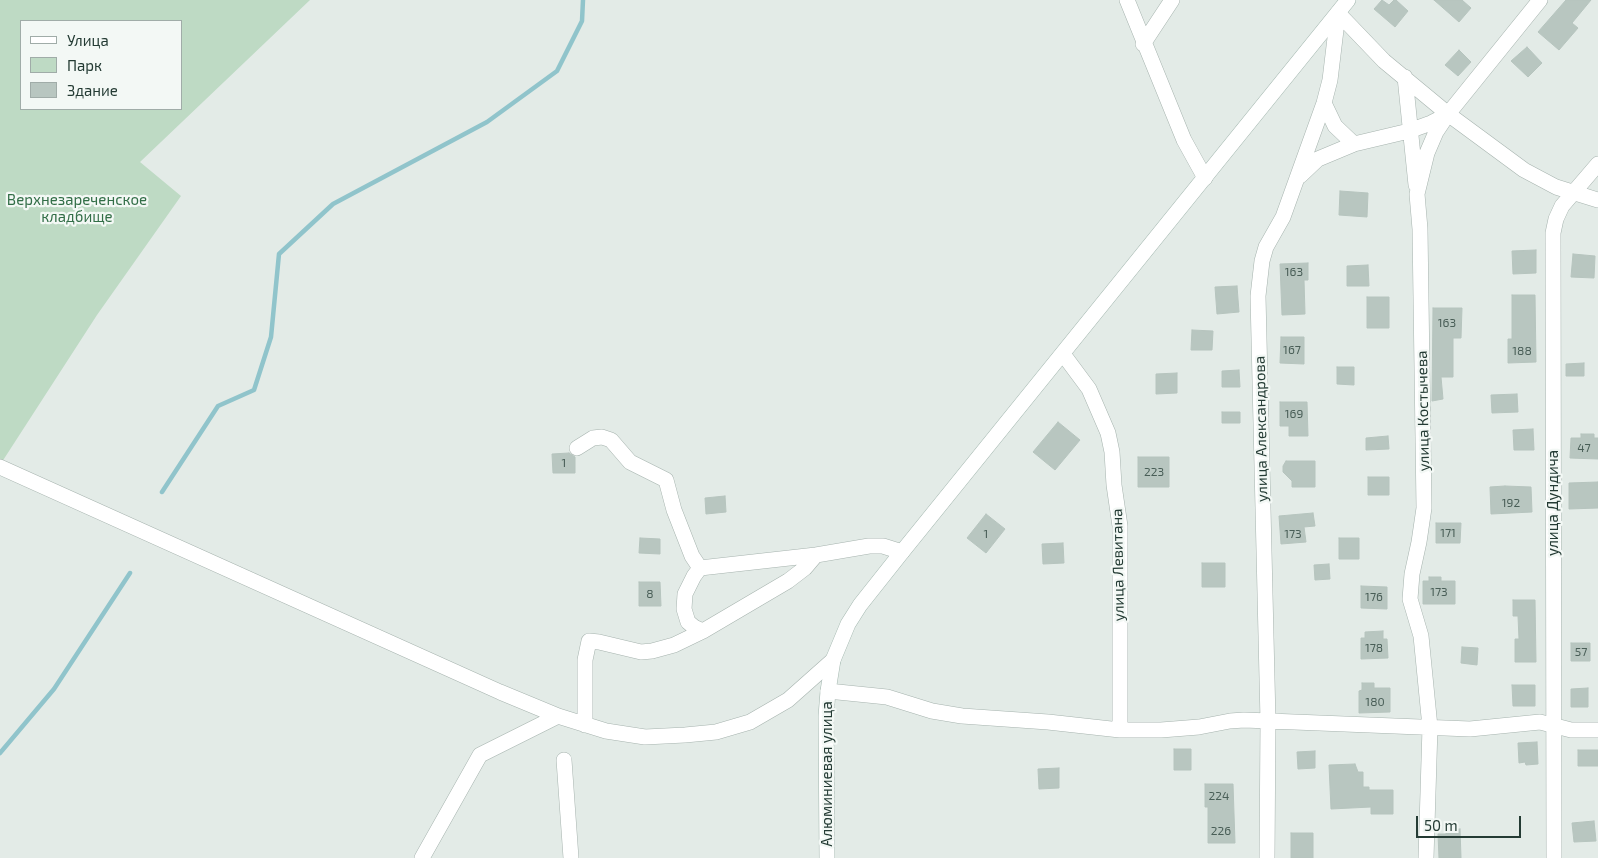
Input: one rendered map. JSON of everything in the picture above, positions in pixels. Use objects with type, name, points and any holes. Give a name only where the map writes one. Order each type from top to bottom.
[{"type":"street","points":[[1127,0],[1143,44],[1184,140],[1205,178]]},
{"type":"street","points":[[1143,44],[1172,0]]},
{"type":"street","points":[[0,467],[481,684],[558,716],[606,731],[645,737],[716,732],[750,722],[788,700],[833,660],[848,624],[860,605],[1348,0]]},
{"type":"street","name":"улица Костычева","points":[[1426,858],[1430,727],[1421,636],[1410,599],[1412,574],[1424,508],[1420,229],[1417,194],[1436,132],[1448,114],[1540,0]]},
{"type":"street","points":[[1338,13],[1384,61],[1448,114],[1524,170],[1547,183],[1572,193],[1598,200]]},
{"type":"street","name":"улица Александрова","points":[[1267,858],[1268,722],[1258,296],[1262,261],[1266,247],[1284,217],[1324,103],[1330,80],[1338,13]]},
{"type":"street","points":[[1405,77],[1409,131],[1417,194]]},
{"type":"street","points":[[1324,103],[1335,126],[1354,144]]},
{"type":"street","points":[[1298,178],[1318,159],[1354,144],[1409,131],[1448,114]]},
{"type":"street","name":"улица Дундича","points":[[1554,858],[1552,249],[1556,219],[1562,206],[1598,164]]},
{"type":"street","name":"улица Левитана","points":[[1062,354],[1089,389],[1108,433],[1112,452],[1114,485],[1120,526],[1120,730]]},
{"type":"street","points":[[577,448],[593,438],[602,437],[611,440],[630,462],[666,480],[692,556],[700,568]]},
{"type":"street","points":[[703,631],[688,622],[684,609],[685,594],[700,568],[816,555],[869,546],[883,546],[902,552]]},
{"type":"street","points":[[585,724],[585,660],[589,641],[641,652],[674,645],[703,631],[788,581],[816,555]]},
{"type":"street","name":"Алюминиевая улица","points":[[827,858],[826,716],[833,660]]},
{"type":"street","points":[[828,691],[887,697],[932,711],[962,716],[1048,722],[1120,730],[1161,730],[1198,727],[1230,721],[1470,729],[1540,722],[1571,730],[1598,730]]},
{"type":"street","points":[[422,858],[480,755],[558,716]]},
{"type":"street","points":[[564,760],[571,858]]},
{"type":"green space","name":"Верхнезареченское кладбище","points":[[0,0],[310,0],[140,162],[181,196],[97,315],[0,465]]},
{"type":"building","points":[[1382,0],[1389,5],[1396,0],[1408,11],[1395,27],[1374,9]]},
{"type":"building","points":[[1434,0],[1462,0],[1471,8],[1459,22]]},
{"type":"building","points":[[1566,0],[1591,0],[1572,23],[1578,28],[1559,50],[1538,32]]},
{"type":"building","points":[[1527,47],[1542,63],[1528,77],[1511,61]]},
{"type":"building","points":[[1459,50],[1471,62],[1458,76],[1445,65]]},
{"type":"building","points":[[1340,191],[1368,193],[1367,217],[1339,215]]},
{"type":"building","points":[[1536,250],[1536,273],[1513,274],[1512,251]]},
{"type":"building","points":[[1573,254],[1595,256],[1594,278],[1571,277]]},
{"type":"building","points":[[1308,263],[1308,280],[1304,280],[1305,314],[1282,315],[1280,264]]},
{"type":"building","points":[[1368,265],[1369,286],[1347,286],[1347,266]]},
{"type":"building","points":[[1237,286],[1239,312],[1217,314],[1215,287]]},
{"type":"building","points":[[1512,295],[1535,295],[1536,362],[1508,363],[1508,339],[1512,339]]},
{"type":"building","points":[[1367,297],[1389,297],[1389,328],[1367,328]]},
{"type":"building","points":[[1433,308],[1462,308],[1461,338],[1453,338],[1453,377],[1441,377],[1443,399],[1432,401]]},
{"type":"building","points":[[1192,330],[1213,331],[1212,350],[1191,350]]},
{"type":"building","points":[[1281,337],[1304,337],[1304,364],[1280,363]]},
{"type":"building","points":[[1584,363],[1584,376],[1566,376],[1566,364]]},
{"type":"building","points":[[1337,367],[1354,367],[1354,385],[1337,384]]},
{"type":"building","points":[[1239,370],[1240,387],[1222,387],[1222,371]]},
{"type":"building","points":[[1177,373],[1177,393],[1156,394],[1156,374]]},
{"type":"building","points":[[1517,394],[1518,412],[1492,413],[1491,395]]},
{"type":"building","points":[[1280,402],[1307,402],[1308,436],[1289,436],[1289,426],[1280,426]]},
{"type":"building","points":[[1222,412],[1240,412],[1240,423],[1222,423]]},
{"type":"building","points":[[1058,422],[1080,440],[1055,470],[1033,452]]},
{"type":"building","points":[[1533,429],[1534,450],[1514,450],[1513,430]]},
{"type":"building","points":[[1581,434],[1594,434],[1594,438],[1598,438],[1598,459],[1570,458],[1571,438],[1581,438]]},
{"type":"building","points":[[1388,436],[1389,449],[1366,450],[1366,438]]},
{"type":"building","points":[[569,453],[575,457],[575,473],[553,473],[552,454]]},
{"type":"building","points":[[1138,457],[1169,457],[1169,487],[1138,487]]},
{"type":"building","points":[[1286,461],[1315,461],[1315,487],[1292,487],[1292,481],[1283,472],[1283,466]]},
{"type":"building","points":[[1368,477],[1389,477],[1389,495],[1368,495]]},
{"type":"building","points":[[1598,482],[1598,508],[1569,509],[1569,483]]},
{"type":"building","points":[[1490,487],[1531,487],[1532,512],[1491,514]]},
{"type":"building","points":[[725,496],[726,512],[706,514],[705,498]]},
{"type":"building","points":[[1313,513],[1315,526],[1304,527],[1306,542],[1281,544],[1279,516]]},
{"type":"building","points":[[986,514],[1005,529],[986,553],[967,538]]},
{"type":"building","points":[[1436,523],[1461,523],[1460,543],[1436,543]]},
{"type":"building","points":[[640,538],[660,539],[660,554],[639,553]]},
{"type":"building","points":[[1339,538],[1359,538],[1359,559],[1339,559]]},
{"type":"building","points":[[1063,543],[1064,563],[1043,564],[1042,544]]},
{"type":"building","points":[[1202,563],[1225,563],[1225,587],[1202,587]]},
{"type":"building","points":[[1329,564],[1330,579],[1315,580],[1314,565]]},
{"type":"building","points":[[1429,577],[1441,577],[1441,581],[1455,581],[1455,604],[1423,604],[1423,581],[1429,581]]},
{"type":"building","points":[[639,582],[660,582],[661,606],[639,606]]},
{"type":"building","points":[[1361,586],[1387,587],[1387,609],[1361,608]]},
{"type":"building","points":[[1513,600],[1535,600],[1536,662],[1515,662],[1515,639],[1519,639],[1518,616],[1513,616]]},
{"type":"building","points":[[1383,631],[1383,639],[1387,639],[1388,658],[1361,659],[1361,638],[1365,638],[1365,632]]},
{"type":"building","points":[[1571,643],[1590,643],[1590,661],[1571,661]]},
{"type":"building","points":[[1462,647],[1478,648],[1477,665],[1461,663]]},
{"type":"building","points":[[1362,683],[1374,683],[1374,688],[1390,688],[1390,712],[1359,713],[1359,691],[1362,690]]},
{"type":"building","points":[[1512,685],[1535,685],[1535,706],[1513,706]]},
{"type":"building","points":[[1588,688],[1588,707],[1571,707],[1571,689]]},
{"type":"building","points":[[1537,742],[1538,764],[1526,765],[1525,762],[1519,763],[1518,743]]},
{"type":"building","points":[[1174,749],[1191,749],[1191,770],[1174,770]]},
{"type":"building","points":[[1578,750],[1598,750],[1598,766],[1578,766]]},
{"type":"building","points":[[1315,751],[1315,768],[1298,769],[1297,752]]},
{"type":"building","points":[[1355,764],[1358,772],[1363,772],[1363,787],[1369,787],[1369,790],[1393,790],[1393,814],[1371,814],[1371,807],[1331,809],[1329,765]]},
{"type":"building","points":[[1059,768],[1059,788],[1039,789],[1038,769]]},
{"type":"building","points":[[1205,784],[1233,784],[1235,843],[1208,843],[1208,807],[1205,807]]},
{"type":"building","points":[[1594,821],[1596,841],[1574,842],[1572,823]]},
{"type":"building","points":[[1460,829],[1461,858],[1439,858],[1438,834],[1446,834],[1446,830]]},
{"type":"building","points":[[1291,833],[1313,833],[1313,858],[1291,858]]},
{"type":"waterway","points":[[162,492],[218,406],[254,390],[271,337],[279,254],[333,204],[487,122],[557,71],[582,21],[583,0]]},
{"type":"waterway","points":[[0,753],[54,689],[130,573]]}]
